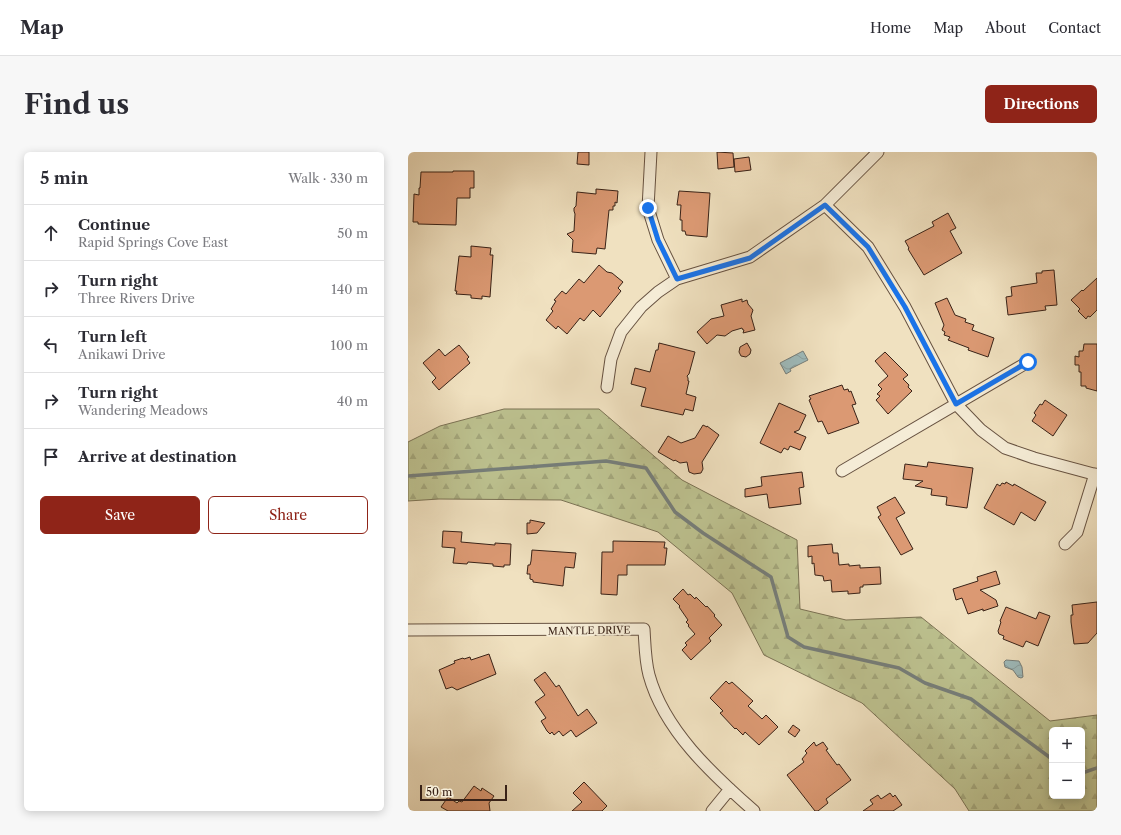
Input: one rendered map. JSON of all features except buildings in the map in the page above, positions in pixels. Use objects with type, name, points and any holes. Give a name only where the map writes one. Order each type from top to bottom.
[{"type":"street","points":[[651,152],[648,208],[658,240],[677,279]]},
{"type":"street","points":[[608,387],[611,359],[621,332],[641,307],[658,292],[677,279],[750,258],[825,205],[878,152]]},
{"type":"street","points":[[825,205],[868,247],[905,307],[956,404],[981,430],[1005,448],[1034,458],[1096,474],[1078,532],[1065,544]]},
{"type":"street","points":[[842,471],[1028,362]]},
{"type":"street","name":"MANTLE DRIVE","points":[[408,630],[644,629],[645,652],[649,674],[655,694],[664,713],[676,731],[730,789],[754,811]]},
{"type":"street","points":[[712,811],[730,789]]},
{"type":"green space","points":[[504,409],[599,409],[682,480],[797,540],[800,609],[846,620],[921,617],[1050,721],[1097,715],[1097,811],[969,811],[955,789],[862,703],[764,655],[732,593],[658,532],[561,500],[439,499],[408,501],[408,442],[440,426]]},
{"type":"water","points":[[803,351],[808,360],[790,369],[791,371],[786,374],[780,363]]},
{"type":"water","points":[[1006,660],[1019,661],[1022,667],[1023,677],[1018,677],[1013,670],[1005,667],[1004,662]]},
{"type":"waterway","points":[[408,476],[606,461],[646,468],[675,512],[703,533],[771,577],[788,637],[804,647],[899,668],[925,683],[971,699],[1049,757]]},
{"type":"waterway","points":[[1085,772],[1097,768]]},
{"type":"route","points":[[648,208],[658,240],[677,279],[750,258],[825,205],[868,247],[905,307],[956,404],[1028,362]]}]
